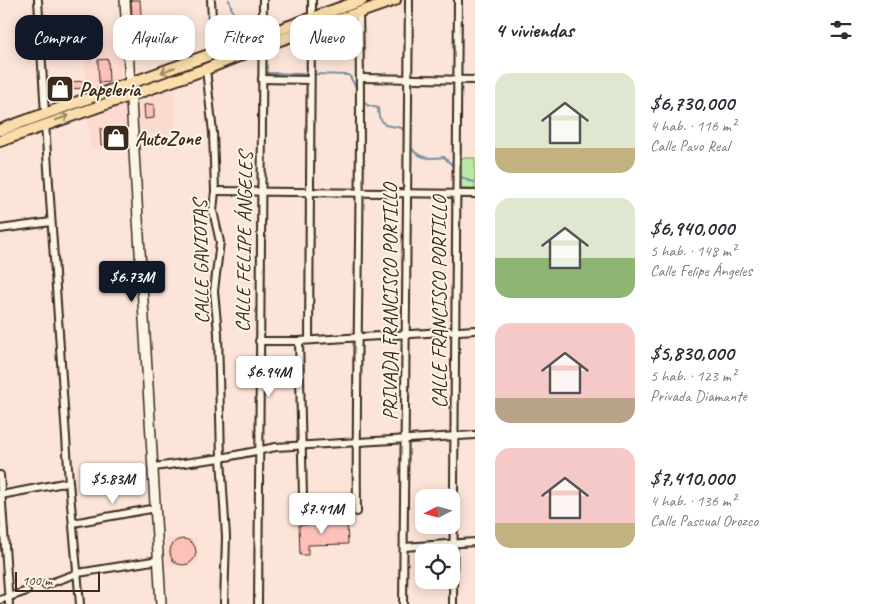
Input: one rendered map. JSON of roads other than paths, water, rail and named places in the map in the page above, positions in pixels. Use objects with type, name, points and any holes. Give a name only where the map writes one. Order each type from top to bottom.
[{"type":"main road","points":[[320,15],[361,0]]},
{"type":"main road","points":[[353,15],[395,0]]},
{"type":"main road","points":[[0,130],[45,119],[130,89],[205,58]]},
{"type":"main road","points":[[130,89],[206,69],[224,60]]},
{"type":"main road","points":[[0,141],[45,119]]},
{"type":"street","points":[[38,0],[69,482],[80,604]]},
{"type":"street","points":[[125,0],[161,604]]},
{"type":"street","points":[[211,0],[212,15]]},
{"type":"street","name":"CALLE FELIPE ÁNGELES","points":[[263,0],[263,15]]},
{"type":"street","points":[[312,0],[312,15]]},
{"type":"street","name":"PRIVADA FRANCISCO PORTILLO","points":[[403,604],[409,0]]},
{"type":"street","name":"CALLE FRANCISCO PORTILLO","points":[[453,604],[458,0]]},
{"type":"street","points":[[357,512],[356,338],[360,78],[359,13]]},
{"type":"street","name":"CALLE FELIPE ÁNGELES","points":[[258,604],[262,60]]},
{"type":"street","points":[[309,340],[310,60]]},
{"type":"street","name":"CALLE GAVIOTAS","points":[[206,69],[213,133],[216,191],[213,211],[220,242],[214,291],[218,333],[221,458],[226,537],[224,604]]},
{"type":"street","points":[[360,78],[475,80]]},
{"type":"street","points":[[262,79],[310,80]]},
{"type":"street","points":[[216,191],[475,194]]},
{"type":"street","points":[[0,229],[52,222]]},
{"type":"street","points":[[259,341],[299,341],[475,330]]},
{"type":"street","points":[[299,341],[303,495]]},
{"type":"street","points":[[154,467],[221,458],[259,450],[475,435]]},
{"type":"street","points":[[0,475],[1,512],[9,600]]},
{"type":"street","points":[[1,495],[69,482]]},
{"type":"street","points":[[73,523],[156,508]]},
{"type":"street","points":[[404,547],[475,542]]},
{"type":"street","points":[[45,585],[78,573],[159,560]]},
{"type":"street","points":[[0,600],[9,600],[27,591]]},
{"type":"waterway","points":[[229,0],[234,15]]},
{"type":"waterway","points":[[267,73],[308,74]]},
{"type":"waterway","points":[[313,74],[349,75],[357,89]]},
{"type":"waterway","points":[[362,98],[367,105],[378,108],[379,117],[385,125],[402,128],[406,136]]},
{"type":"waterway","points":[[410,145],[416,153],[429,158],[444,157],[454,167]]},
{"type":"waterway","points":[[459,176],[475,182]]},
{"type":"place","name":"Papeleria","points":[[60,89]]},
{"type":"place","name":"AutoZone","points":[[116,138]]}]
